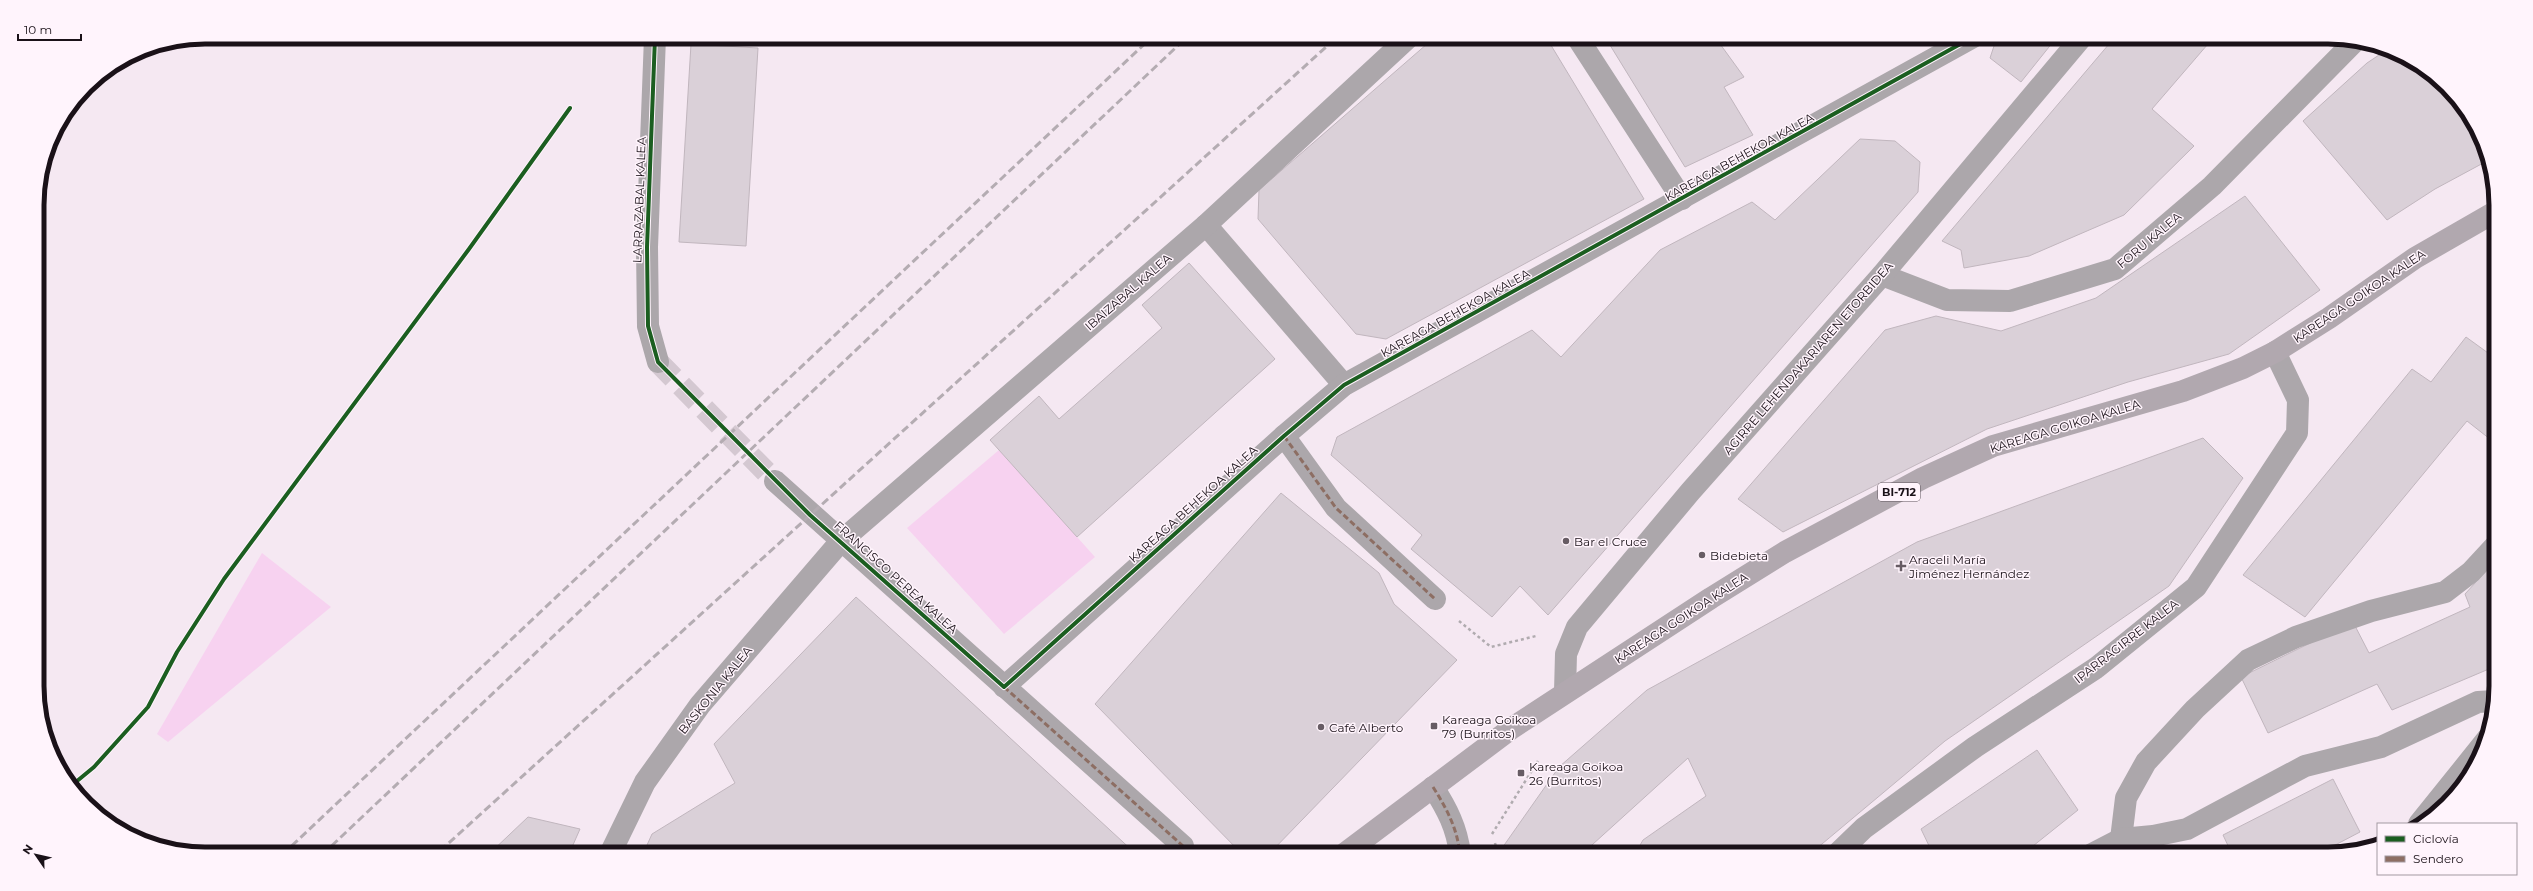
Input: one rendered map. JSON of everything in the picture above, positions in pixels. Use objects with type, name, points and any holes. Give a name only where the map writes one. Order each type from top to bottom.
[{"type":"main road","name":"KAREAGA GOIKOA KALEA","points":[[1353,847],[1433,787],[1565,692],[1785,552],[1923,478],[1993,446],[2183,392],[2243,368],[2275,352],[2329,318],[2415,258],[2489,215]]},
{"type":"street","name":"LARRAZABAL KALEA","points":[[655,44],[647,247],[648,326],[658,362]]},
{"type":"street","name":"IBAIZABAL KALEA","points":[[841,541],[1206,225],[1401,44]]},
{"type":"street","points":[[1582,44],[1682,199]]},
{"type":"street","name":"KAREAGA BEHEKOA KALEA","points":[[1004,687],[1284,436],[1344,385],[1960,44]]},
{"type":"street","name":"AGIRRE LEHENDAKARIAREN ETORBIDEA","points":[[1565,692],[1566,654],[1577,627],[1690,492],[1882,276],[2076,44]]},
{"type":"street","name":"FORU KALEA","points":[[1882,276],[1947,300],[2010,301],[2115,269],[2212,186],[2352,46]]},
{"type":"street","points":[[1206,225],[1344,385]]},
{"type":"street","name":"IPARRAGIRRE KALEA","points":[[1844,847],[1864,828],[1975,747],[2096,668],[2196,587],[2298,433],[2298,400],[2275,352]]},
{"type":"street","points":[[1284,436],[1336,508],[1435,599]]},
{"type":"street","name":"FRANCISCO PEREA KALEA","points":[[775,482],[1183,846]]},
{"type":"street","name":"BASKONIA KALEA","points":[[613,847],[645,782],[700,705],[841,541]]},
{"type":"street","points":[[2121,839],[2126,798],[2146,762],[2195,710],[2248,660],[2296,637],[2371,611],[2445,592],[2471,572],[2489,553]]},
{"type":"street","points":[[2106,847],[2121,839],[2153,836],[2187,829],[2305,766],[2381,747],[2478,702],[2489,701]]},
{"type":"street","points":[[2432,809],[2470,760]]},
{"type":"street","points":[[1433,787],[1446,807],[1458,834],[1459,847]]},
{"type":"path","points":[[1468,628],[1491,647],[1577,627]]},
{"type":"path","points":[[1496,847],[1492,834],[1538,762]]},
{"type":"shaded area","points":[[999,450],[1095,557],[1004,634],[907,528]]},
{"type":"shaded area","points":[[262,553],[331,607],[168,742],[157,734]]},
{"type":"building","points":[[691,44],[758,48],[746,246],[679,242]]},
{"type":"building","points":[[1427,44],[1550,44],[1644,199],[1386,339],[1356,334],[1258,219],[1259,190]]},
{"type":"building","points":[[1609,44],[1720,44],[1744,77],[1724,87],[1753,135],[1685,167]]},
{"type":"building","points":[[1995,44],[2051,44],[2021,82],[1990,58]]},
{"type":"building","points":[[2109,44],[2208,44],[2152,109],[2194,146],[2124,215],[2029,256],[1964,268],[1961,250],[1942,241]]},
{"type":"building","points":[[2381,53],[2390,56],[2409,66],[2426,77],[2442,91],[2462,115],[2477,143],[2484,163],[2435,189],[2387,220],[2303,121],[2367,63]]},
{"type":"building","points":[[1860,139],[1895,141],[1920,162],[1918,192],[1548,615],[1520,586],[1492,617],[1411,549],[1422,535],[1331,455],[1337,437],[1532,330],[1561,357],[1660,250],[1752,202],[1775,220]]},
{"type":"building","points":[[2245,196],[2320,290],[2229,354],[2128,382],[1987,429],[1783,532],[1738,499],[1885,330],[1936,316],[2001,331],[2096,298]]},
{"type":"building","points":[[1189,263],[1275,359],[1077,537],[990,440],[1039,396],[1059,419],[1162,328],[1142,305]]},
{"type":"building","points":[[2466,337],[2489,354],[2489,438],[2467,421],[2305,617],[2243,575],[2412,369],[2431,382]]},
{"type":"building","points":[[2203,438],[2243,478],[2169,586],[1945,741],[1818,847],[1639,847],[1643,840],[1706,796],[1688,758],[1590,847],[1503,847],[1559,767],[1647,690],[1917,542]]},
{"type":"building","points":[[1281,493],[1379,573],[1394,604],[1457,660],[1276,847],[1235,847],[1095,704]]},
{"type":"building","points":[[2489,568],[2489,669],[2392,710],[2377,684],[2268,733],[2241,677],[2353,622],[2369,653],[2470,607],[2465,594]]},
{"type":"building","points":[[856,597],[1128,847],[646,847],[652,834],[735,783],[714,744]]},
{"type":"building","points":[[2037,750],[2078,810],[2032,847],[1930,847],[1921,829]]},
{"type":"building","points":[[2333,779],[2360,832],[2331,847],[2229,847],[2223,835]]},
{"type":"building","points":[[528,817],[580,829],[572,847],[496,847]]},
{"type":"tunnel","points":[[658,362],[775,481]]},
{"type":"railway","points":[[290,847],[1145,44]]},
{"type":"railway","points":[[330,847],[1180,44]]},
{"type":"railway","points":[[444,847],[1329,44]]},
{"type":"marked path","points":[[1284,436],[1336,508],[1435,599]]},
{"type":"marked path","points":[[1004,687],[1183,846]]},
{"type":"marked path","points":[[1433,787],[1451,819],[1459,847]]},
{"type":"cycle path","points":[[655,44],[647,247],[648,326],[658,362],[810,515],[1004,687],[1284,436],[1344,385],[1960,44]]},
{"type":"cycle path","points":[[76,782],[94,767],[148,707],[177,652],[224,579],[469,249],[570,108]]},
{"type":"place","name":"Bar el Cruce","points":[[1566,541]]},
{"type":"place","name":"Bidebieta","points":[[1702,555]]},
{"type":"place","name":"Araceli María Jiménez Hernández","points":[[1901,566]]},
{"type":"place","name":"Kareaga Goikoa 79 (Burritos)","points":[[1434,726]]},
{"type":"place","name":"Café Alberto","points":[[1321,727]]},
{"type":"place","name":"Kareaga Goikoa 26 (Burritos)","points":[[1521,773]]}]
